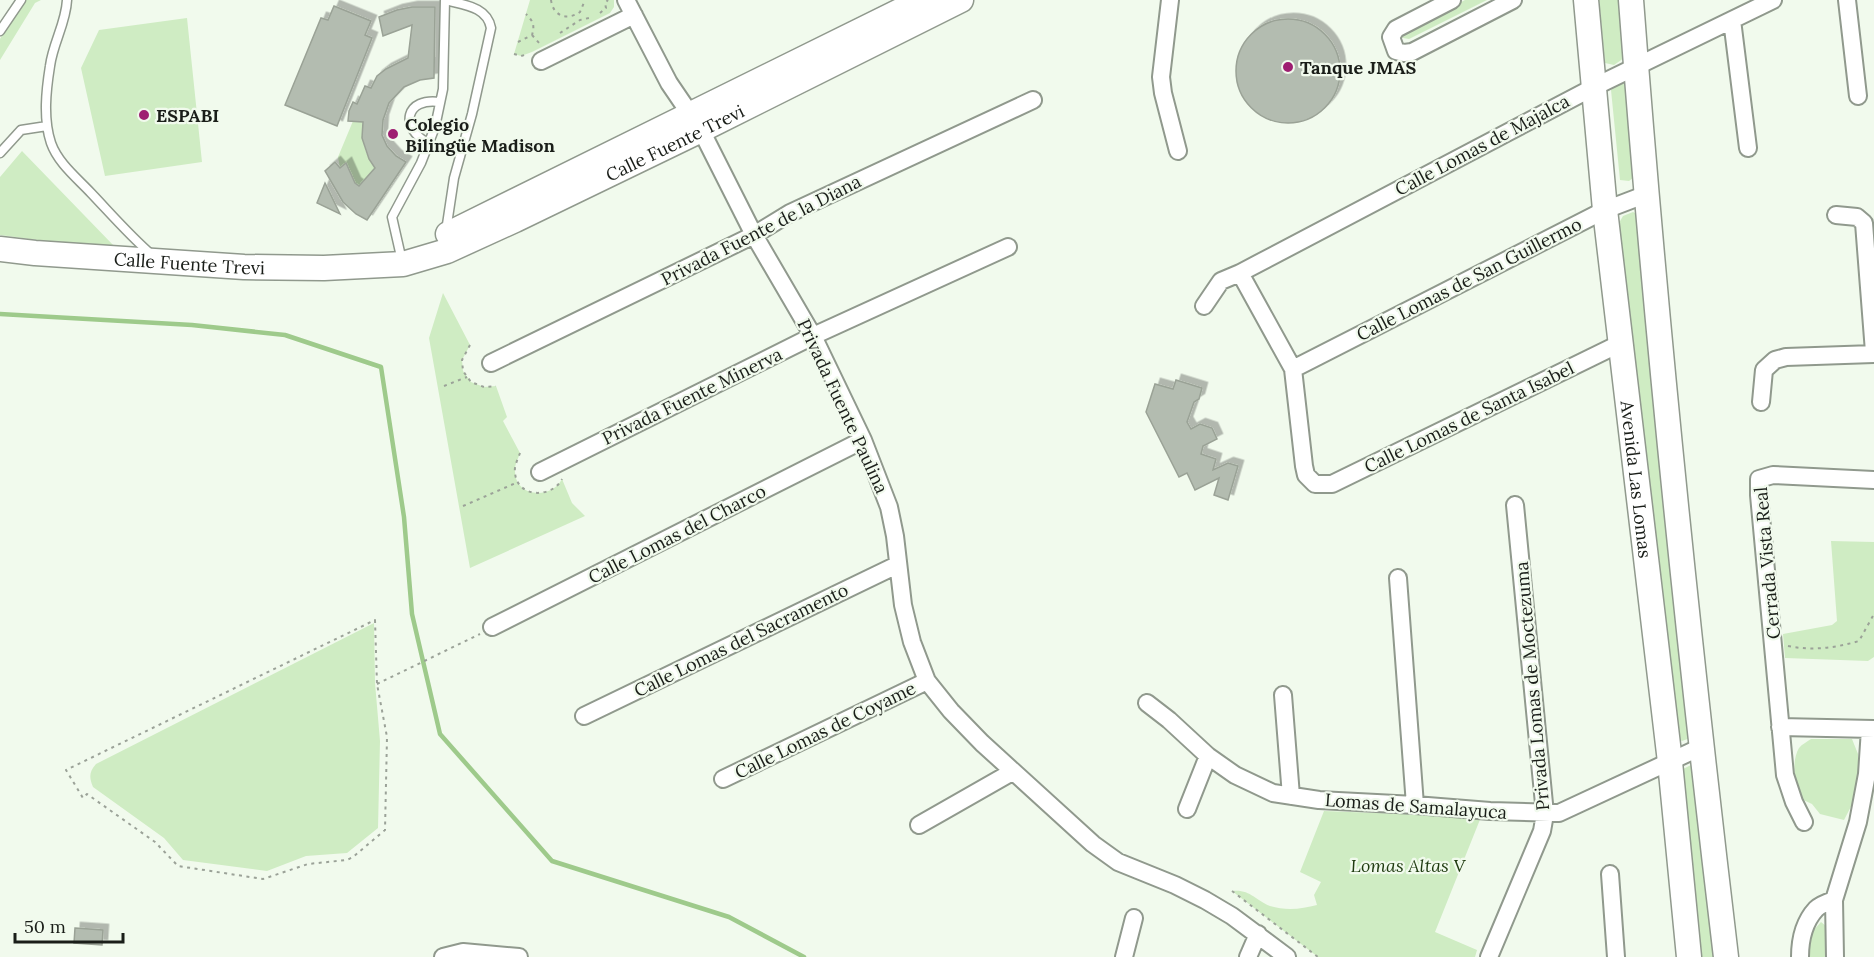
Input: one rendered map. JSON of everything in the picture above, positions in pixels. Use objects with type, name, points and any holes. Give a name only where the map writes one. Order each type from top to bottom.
[{"type":"main road","name":"Calle Fuente Trevi","points":[[695,122],[922,0]]},
{"type":"main road","name":"Calle Fuente Trevi","points":[[0,249],[244,267],[324,268],[394,260],[446,243],[695,122],[961,0]]},
{"type":"main road","name":"Avenida Las Lomas","points":[[1586,0],[1605,210],[1670,762],[1689,957]]},
{"type":"main road","name":"Avenida Las Lomas","points":[[1631,0],[1647,194],[1701,747],[1726,957]]},
{"type":"street","points":[[1170,0],[1161,78],[1178,151]]},
{"type":"street","points":[[1452,0],[1396,29],[1391,37],[1396,51],[1412,52],[1513,0]]},
{"type":"street","name":"Calle Lomas de Majalca","points":[[1204,306],[1221,281],[1594,87],[1773,0]]},
{"type":"street","points":[[1846,0],[1857,96]]},
{"type":"street","name":"Privada Fuente Paulina","points":[[630,7],[669,83],[695,122],[754,235],[813,336],[862,440],[889,507],[895,536],[903,605],[912,642],[927,681],[951,711],[1012,772],[1093,844],[1118,862],[1205,900],[1258,934],[1287,957]]},
{"type":"street","points":[[541,61],[630,7]]},
{"type":"street","points":[[1732,20],[1748,148]]},
{"type":"street","name":"Privada Fuente de la Diana","points":[[491,363],[754,235],[789,213],[1033,100]]},
{"type":"street","name":"Calle Lomas de San Guillermo","points":[[1293,369],[1605,210],[1647,194]]},
{"type":"street","points":[[1761,402],[1764,370],[1775,360],[1786,357],[1874,353],[1864,223],[1857,217],[1836,214]]},
{"type":"street","name":"Privada Fuente Minerva","points":[[540,472],[813,336],[1008,247]]},
{"type":"street","points":[[1240,273],[1293,369]]},
{"type":"street","name":"Calle Lomas de Santa Isabel","points":[[1293,369],[1306,475],[1315,483],[1332,484],[1621,343]]},
{"type":"street","name":"Calle Lomas del Charco","points":[[492,627],[862,440]]},
{"type":"street","name":"Cerrada Vista Real","points":[[1804,822],[1785,775],[1759,479],[1773,475],[1874,480]]},
{"type":"street","name":"Privada Lomas de Moctezuma","points":[[1489,957],[1542,831],[1545,814],[1515,505]]},
{"type":"street","name":"Calle Lomas del Sacramento","points":[[584,716],[897,565]]},
{"type":"street","points":[[1398,578],[1415,805]]},
{"type":"street","name":"Calle Lomas de Coyame","points":[[723,779],[927,681]]},
{"type":"street","points":[[1284,695],[1291,796]]},
{"type":"street","name":"Lomas de Samalayuca","points":[[1147,704],[1169,720],[1208,756],[1235,775],[1257,787],[1291,796],[1319,800],[1545,814],[1566,811],[1701,747]]},
{"type":"street","points":[[1780,727],[1872,729],[1862,806],[1834,900],[1835,957]]},
{"type":"street","points":[[1187,808],[1208,756]]},
{"type":"street","points":[[919,825],[1012,772]]},
{"type":"street","points":[[1610,874],[1616,957]]},
{"type":"street","points":[[1800,957],[1801,939],[1810,919],[1817,908],[1834,900]]},
{"type":"street","points":[[1124,957],[1134,918]]},
{"type":"street","points":[[1248,957],[1258,934]]},
{"type":"street","points":[[443,957],[463,952],[519,957]]},
{"type":"lane","points":[[0,31],[21,0]]},
{"type":"lane","points":[[67,0],[66,13],[53,48],[50,64],[47,126],[51,142],[61,160],[136,242],[159,262]]},
{"type":"lane","points":[[394,260],[392,218],[429,144],[440,102],[444,79],[445,0],[477,9],[489,20],[491,28],[472,114],[452,186],[446,243]]},
{"type":"lane","points":[[429,144],[414,135],[410,127],[411,115],[419,104],[440,102]]},
{"type":"lane","points":[[0,153],[21,130],[47,126]]},
{"type":"path","points":[[551,0],[552,7],[564,17],[575,15],[583,7],[585,0]]},
{"type":"path","points":[[518,42],[532,35],[534,27],[532,20],[526,14]]},
{"type":"path","points":[[575,15],[582,27]]},
{"type":"path","points":[[532,35],[540,44]]},
{"type":"path","points":[[470,345],[462,360],[467,377],[471,382],[484,387],[496,386]]},
{"type":"path","points":[[444,386],[467,377]]},
{"type":"path","points":[[463,506],[518,482]]},
{"type":"path","points":[[1773,644],[1806,650],[1841,646],[1859,640],[1874,614]]},
{"type":"path","points":[[375,620],[377,684],[387,737],[385,830],[347,860],[308,864],[263,879],[178,866],[155,842],[87,794],[83,798],[66,770],[375,620]]},
{"type":"path","points":[[377,684],[472,638]]},
{"type":"path","points":[[1232,891],[1318,957]]},
{"type":"green space","points":[[22,0],[41,0],[35,3],[0,60],[0,39]]},
{"type":"green space","points":[[530,0],[614,0],[614,7],[610,13],[521,56],[514,54]]},
{"type":"green space","points":[[1465,0],[1487,0],[1409,39],[1401,35],[1405,31]]},
{"type":"green space","points":[[1599,0],[1621,0],[1624,58],[1614,65],[1605,63]]},
{"type":"green space","name":"ESPABI","points":[[187,18],[202,162],[105,176],[81,68],[99,30]]},
{"type":"green space","points":[[1628,84],[1638,174],[1629,181],[1620,180],[1611,90],[1615,85]]},
{"type":"green space","points":[[353,121],[363,122],[364,146],[375,168],[359,186],[355,183],[346,164],[340,168],[338,157]]},
{"type":"green space","points":[[22,151],[114,246],[76,245],[0,235],[0,177]]},
{"type":"green space","points":[[1633,212],[1639,215],[1693,737],[1682,741],[1677,738],[1619,223],[1623,216]]},
{"type":"green space","points":[[443,293],[470,345],[462,360],[463,371],[471,382],[484,387],[496,386],[507,417],[503,421],[520,453],[515,467],[517,481],[521,487],[535,493],[551,490],[562,479],[572,503],[585,516],[470,568],[429,338]]},
{"type":"green space","points":[[1831,541],[1874,542],[1874,657],[1868,661],[1785,658],[1783,634],[1832,625],[1837,621]]},
{"type":"green space","points":[[374,623],[375,683],[380,741],[378,828],[347,853],[306,856],[267,871],[183,860],[164,838],[93,787],[90,775],[96,764]]},
{"type":"green space","points":[[1811,739],[1852,739],[1858,754],[1858,793],[1844,820],[1820,814],[1812,804],[1799,798],[1795,780],[1795,759],[1799,748]]},
{"type":"green space","points":[[1691,765],[1696,767],[1717,957],[1697,957],[1681,770]]},
{"type":"green space","name":"Lomas Altas V","points":[[1324,811],[1481,817],[1435,932],[1477,950],[1475,957],[1318,957],[1232,891],[1248,893],[1265,904],[1282,909],[1317,905],[1314,895],[1321,882],[1300,872]]},
{"type":"green space","points":[[1821,922],[1826,926],[1827,957],[1808,957],[1809,937]]},
{"type":"building","points":[[334,6],[371,21],[365,35],[372,38],[337,126],[285,105],[321,18],[328,20]]},
{"type":"building","points":[[412,7],[435,7],[434,78],[420,80],[404,87],[389,103],[383,120],[382,135],[387,146],[396,156],[406,162],[367,220],[343,202],[325,171],[335,162],[340,168],[346,163],[355,183],[359,186],[375,168],[369,159],[362,138],[363,122],[348,121],[349,111],[353,102],[357,104],[365,86],[371,88],[377,76],[408,58],[412,25],[383,36],[379,17]]},
{"type":"building","name":"Tanque JMAS","points":[[1288,19],[1308,23],[1325,34],[1336,51],[1340,71],[1336,91],[1325,108],[1308,119],[1288,123],[1268,119],[1251,108],[1240,91],[1236,71],[1240,51],[1251,34],[1268,23]]},
{"type":"building","points":[[325,183],[340,214],[317,203]]},
{"type":"building","points":[[1176,380],[1202,388],[1187,422],[1191,429],[1200,424],[1212,428],[1217,439],[1203,446],[1201,454],[1216,459],[1213,470],[1228,463],[1238,466],[1228,500],[1214,495],[1219,478],[1195,490],[1187,473],[1179,477],[1146,412],[1155,384],[1173,389]]},
{"type":"building","points":[[75,928],[103,930],[102,945],[74,943]]},
{"type":"waterway","points":[[0,314],[192,325],[285,335],[381,367],[404,517],[412,614],[440,734],[552,861],[729,917],[804,957]]},
{"type":"place","name":"Tanque JMAS","points":[[1288,67]]},
{"type":"place","name":"ESPABI","points":[[144,115]]},
{"type":"place","name":"Colegio Bilingüe Madison","points":[[393,134]]}]
